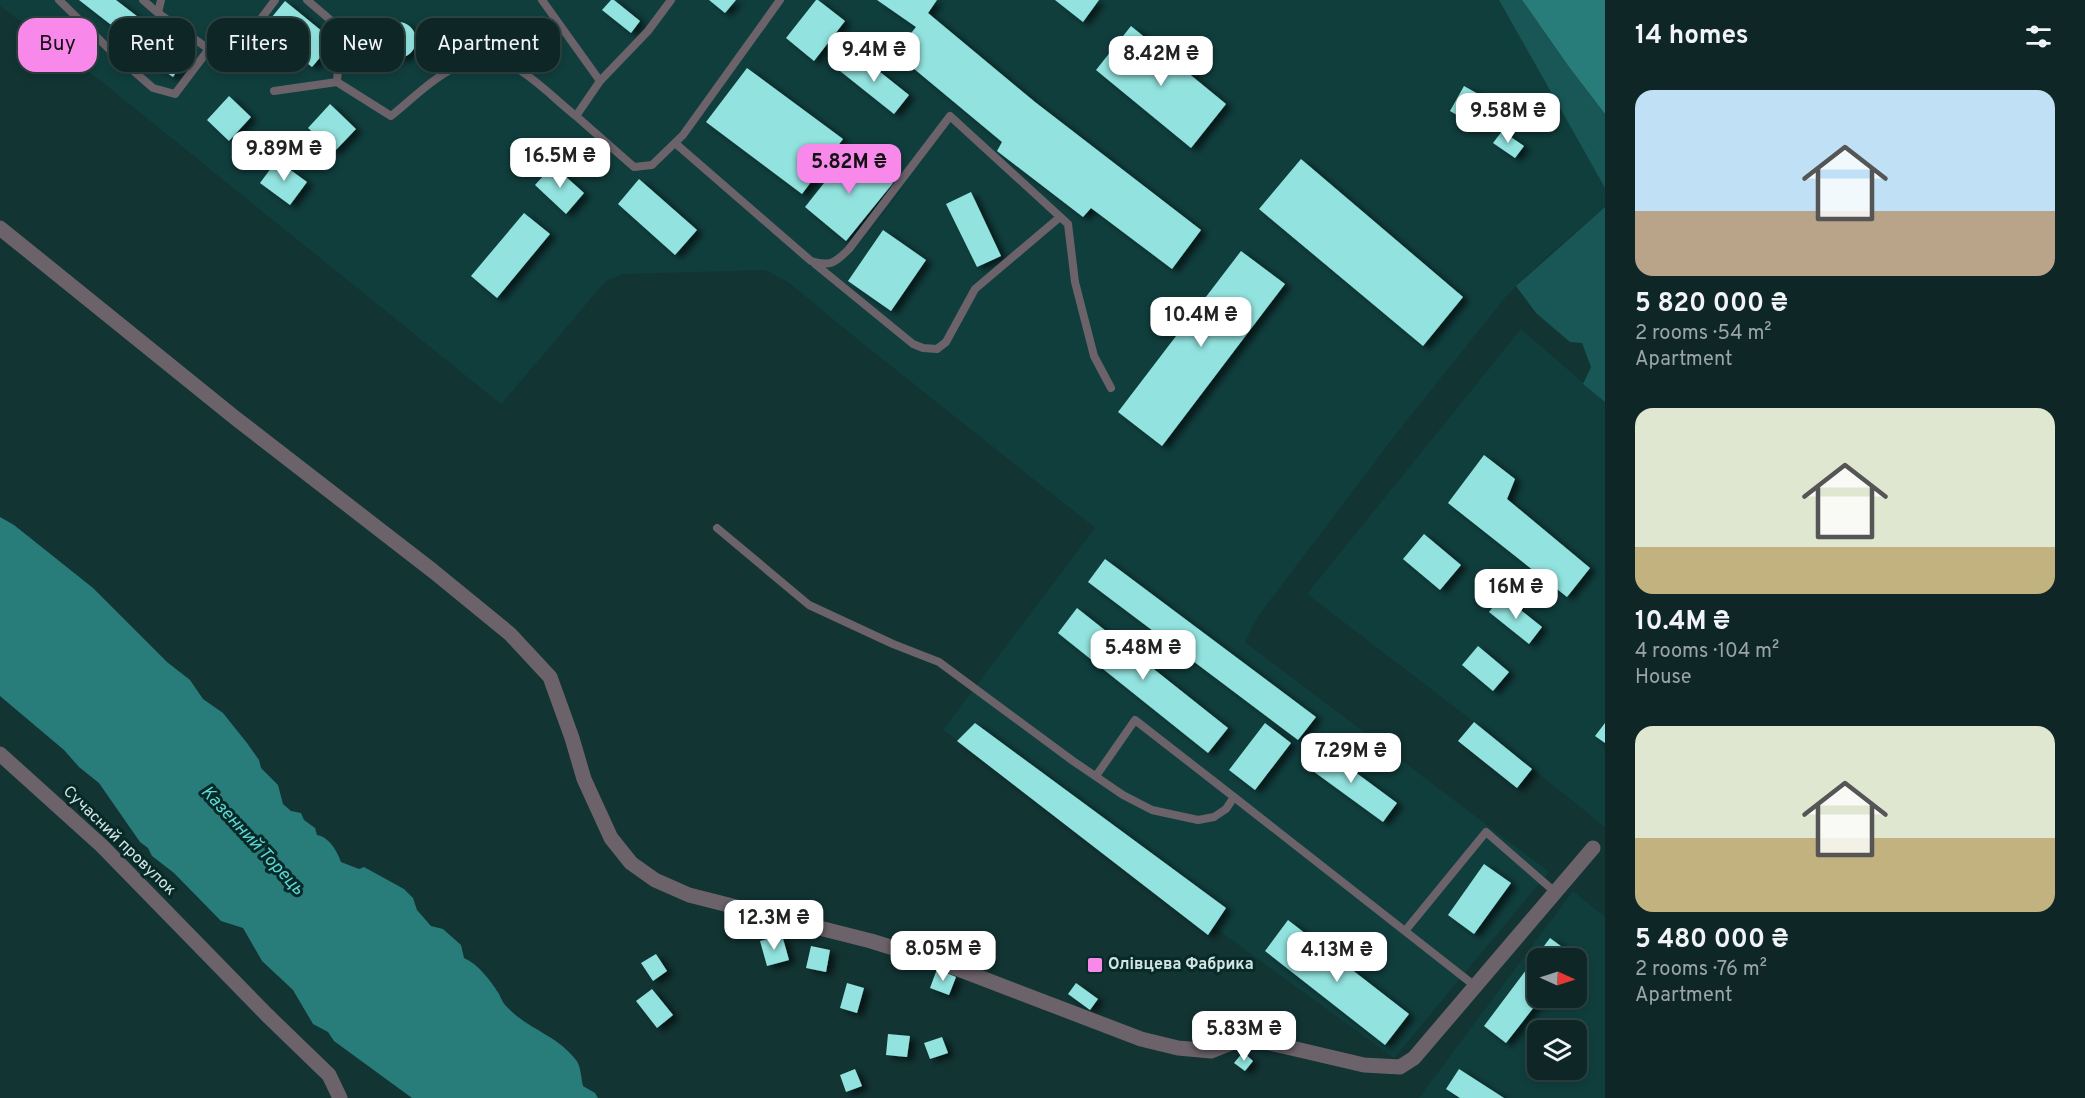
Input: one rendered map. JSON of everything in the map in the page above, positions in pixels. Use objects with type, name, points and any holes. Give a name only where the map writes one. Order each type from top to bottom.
[{"type":"street","points":[[0,228],[234,417],[433,571],[510,634],[550,676],[584,779],[611,838],[631,863],[655,880],[689,895],[871,941],[945,964],[1141,1040],[1193,1051],[1210,1051],[1236,1041],[1257,1040],[1364,1065],[1400,1067],[1414,1058],[1593,848]]},
{"type":"street","name":"Сучасний провулок","points":[[0,754],[102,846],[329,1075],[340,1098]]},
{"type":"lane","points":[[59,0],[153,88],[175,94],[207,52]]},
{"type":"lane","points":[[143,0],[207,48]]},
{"type":"lane","points":[[158,13],[161,0]]},
{"type":"lane","points":[[262,18],[275,0]]},
{"type":"lane","points":[[307,0],[341,29],[337,82]]},
{"type":"lane","points":[[542,0],[600,81]]},
{"type":"lane","points":[[576,116],[600,81],[648,31],[671,0]]},
{"type":"lane","points":[[274,91],[337,82],[391,116],[450,70],[469,61],[486,57],[504,62],[519,70],[634,167],[651,165],[683,135],[780,0]]},
{"type":"lane","points":[[811,261],[825,265],[838,260],[849,249],[950,116],[1068,224],[1075,282],[1094,356],[1111,388]]},
{"type":"lane","points":[[675,143],[811,261],[913,344],[923,348],[937,349],[946,342],[975,289],[1060,217]]},
{"type":"lane","points":[[717,528],[809,605],[893,644],[939,662],[1096,776],[1152,810],[1198,820],[1214,817],[1226,809],[1234,797]]},
{"type":"lane","points":[[1096,776],[1135,720],[1475,986]]},
{"type":"lane","points":[[1406,931],[1486,832],[1555,892]]},
{"type":"shaded area","points":[[0,0],[1499,0],[1605,188],[1605,207],[1508,294],[1396,434],[1256,619],[1245,642],[1549,872],[1394,1058],[943,730],[1095,528],[788,282],[765,270],[623,274],[606,281],[501,404],[89,72],[97,72],[97,18],[18,19],[0,6]]},
{"type":"shaded area","points":[[1499,0],[1522,0],[1605,114],[1605,188]]},
{"type":"shaded area","points":[[1605,207],[1605,402],[1583,384],[1591,367],[1582,343],[1570,342],[1536,313],[1516,286]]},
{"type":"shaded area","points":[[1521,329],[1605,402],[1605,827],[1474,722],[1307,594]]},
{"type":"shaded area","points":[[1573,891],[1605,917],[1605,1098],[1419,1098],[1527,953],[1527,1008],[1587,1008],[1587,948],[1531,948]]},
{"type":"water","points":[[1522,0],[1605,0],[1605,114],[1569,67]]},
{"type":"water","name":"Казенний Торець","points":[[0,517],[14,525],[93,588],[167,662],[190,680],[203,699],[223,713],[247,743],[259,760],[261,768],[278,785],[283,804],[291,811],[301,813],[304,820],[315,828],[317,835],[332,845],[341,862],[359,869],[364,867],[404,889],[413,898],[417,910],[431,926],[443,929],[461,945],[464,958],[484,973],[506,1006],[523,1021],[568,1051],[579,1065],[583,1086],[595,1093],[598,1098],[412,1098],[334,1041],[328,1032],[313,1024],[293,990],[262,961],[243,928],[221,921],[174,873],[152,856],[99,783],[0,696]]},
{"type":"building","points":[[79,0],[116,0],[139,18],[109,18],[109,23]]},
{"type":"building","points":[[611,0],[640,21],[631,33],[602,10]]},
{"type":"building","points":[[709,0],[736,0],[725,13]]},
{"type":"building","points":[[816,0],[845,21],[814,61],[786,38]]},
{"type":"building","points":[[877,0],[937,0],[928,13],[1035,102],[1201,230],[1172,269],[1091,208],[1083,217],[997,151],[1002,142],[895,53],[916,27]]},
{"type":"building","points":[[1055,0],[1099,0],[1083,22]]},
{"type":"building","points":[[285,1],[306,18],[271,18]]},
{"type":"building","points":[[309,21],[321,30],[321,56],[312,67],[309,65]]},
{"type":"building","points":[[404,23],[415,33],[415,47],[404,57]]},
{"type":"building","points":[[1131,26],[1226,104],[1191,148],[1096,70]]},
{"type":"building","points":[[855,52],[909,95],[894,114],[840,71]]},
{"type":"building","points":[[747,68],[843,139],[802,194],[706,122]]},
{"type":"building","points":[[166,72],[176,72],[173,77]]},
{"type":"building","points":[[1464,86],[1496,104],[1481,129],[1450,111]]},
{"type":"building","points":[[229,96],[251,117],[229,141],[207,120]]},
{"type":"building","points":[[330,104],[356,129],[334,152],[308,128]]},
{"type":"building","points":[[1502,131],[1524,146],[1515,158],[1493,143]]},
{"type":"building","points":[[851,149],[893,183],[846,241],[805,207]]},
{"type":"building","points":[[1301,159],[1463,297],[1423,346],[1259,209]]},
{"type":"building","points":[[277,160],[307,182],[290,205],[260,183]]},
{"type":"building","points":[[553,165],[584,193],[566,214],[535,185]]},
{"type":"building","points":[[639,179],[697,230],[675,255],[618,204]]},
{"type":"building","points":[[971,192],[1001,256],[977,267],[946,204]]},
{"type":"building","points":[[524,213],[550,234],[497,298],[471,276]]},
{"type":"building","points":[[883,230],[926,260],[891,311],[848,281]]},
{"type":"building","points":[[1241,251],[1285,284],[1162,446],[1118,412]]},
{"type":"building","points":[[1484,455],[1515,479],[1507,499],[1590,568],[1567,597],[1448,503]]},
{"type":"building","points":[[1424,534],[1461,565],[1440,590],[1403,559]]},
{"type":"building","points":[[1105,559],[1316,717],[1298,740],[1088,582]]},
{"type":"building","points":[[1502,595],[1542,627],[1529,644],[1489,612]]},
{"type":"building","points":[[1077,608],[1228,728],[1208,753],[1058,633]]},
{"type":"building","points":[[1478,646],[1509,672],[1493,691],[1462,665]]},
{"type":"building","points":[[1474,722],[1532,769],[1517,788],[1458,741]]},
{"type":"building","points":[[975,723],[1226,908],[1208,935],[957,741]]},
{"type":"building","points":[[1265,723],[1291,743],[1255,790],[1229,770]]},
{"type":"building","points":[[1605,723],[1605,743],[1595,736]]},
{"type":"building","points":[[1320,746],[1397,803],[1383,822],[1306,766]]},
{"type":"building","points":[[1484,864],[1511,883],[1474,934],[1448,915]]},
{"type":"building","points":[[1288,920],[1409,1014],[1385,1045],[1265,951]]},
{"type":"building","points":[[782,935],[789,960],[767,966],[760,941]]},
{"type":"building","points":[[1550,938],[1564,948],[1542,948]]},
{"type":"building","points":[[811,946],[830,950],[826,972],[806,968]]},
{"type":"building","points":[[656,954],[667,971],[653,981],[641,963]]},
{"type":"building","points":[[937,969],[956,977],[949,995],[930,988]]},
{"type":"building","points":[[1527,969],[1527,1008],[1533,1008],[1506,1043],[1484,1026]]},
{"type":"building","points":[[847,983],[864,988],[857,1013],[840,1008]]},
{"type":"building","points":[[1076,983],[1098,999],[1090,1010],[1068,994]]},
{"type":"building","points":[[652,989],[673,1015],[657,1028],[636,1001]]},
{"type":"building","points":[[888,1034],[910,1036],[907,1057],[886,1055]]},
{"type":"building","points":[[942,1037],[948,1053],[930,1059],[924,1043]]},
{"type":"building","points":[[1243,1052],[1253,1061],[1245,1071],[1234,1063]]},
{"type":"building","points":[[855,1069],[862,1086],[846,1092],[840,1075]]},
{"type":"building","points":[[1459,1069],[1504,1098],[1460,1098],[1446,1089]]},
{"type":"place","name":"Олівцева Фабрика","points":[[1095,965]]}]
